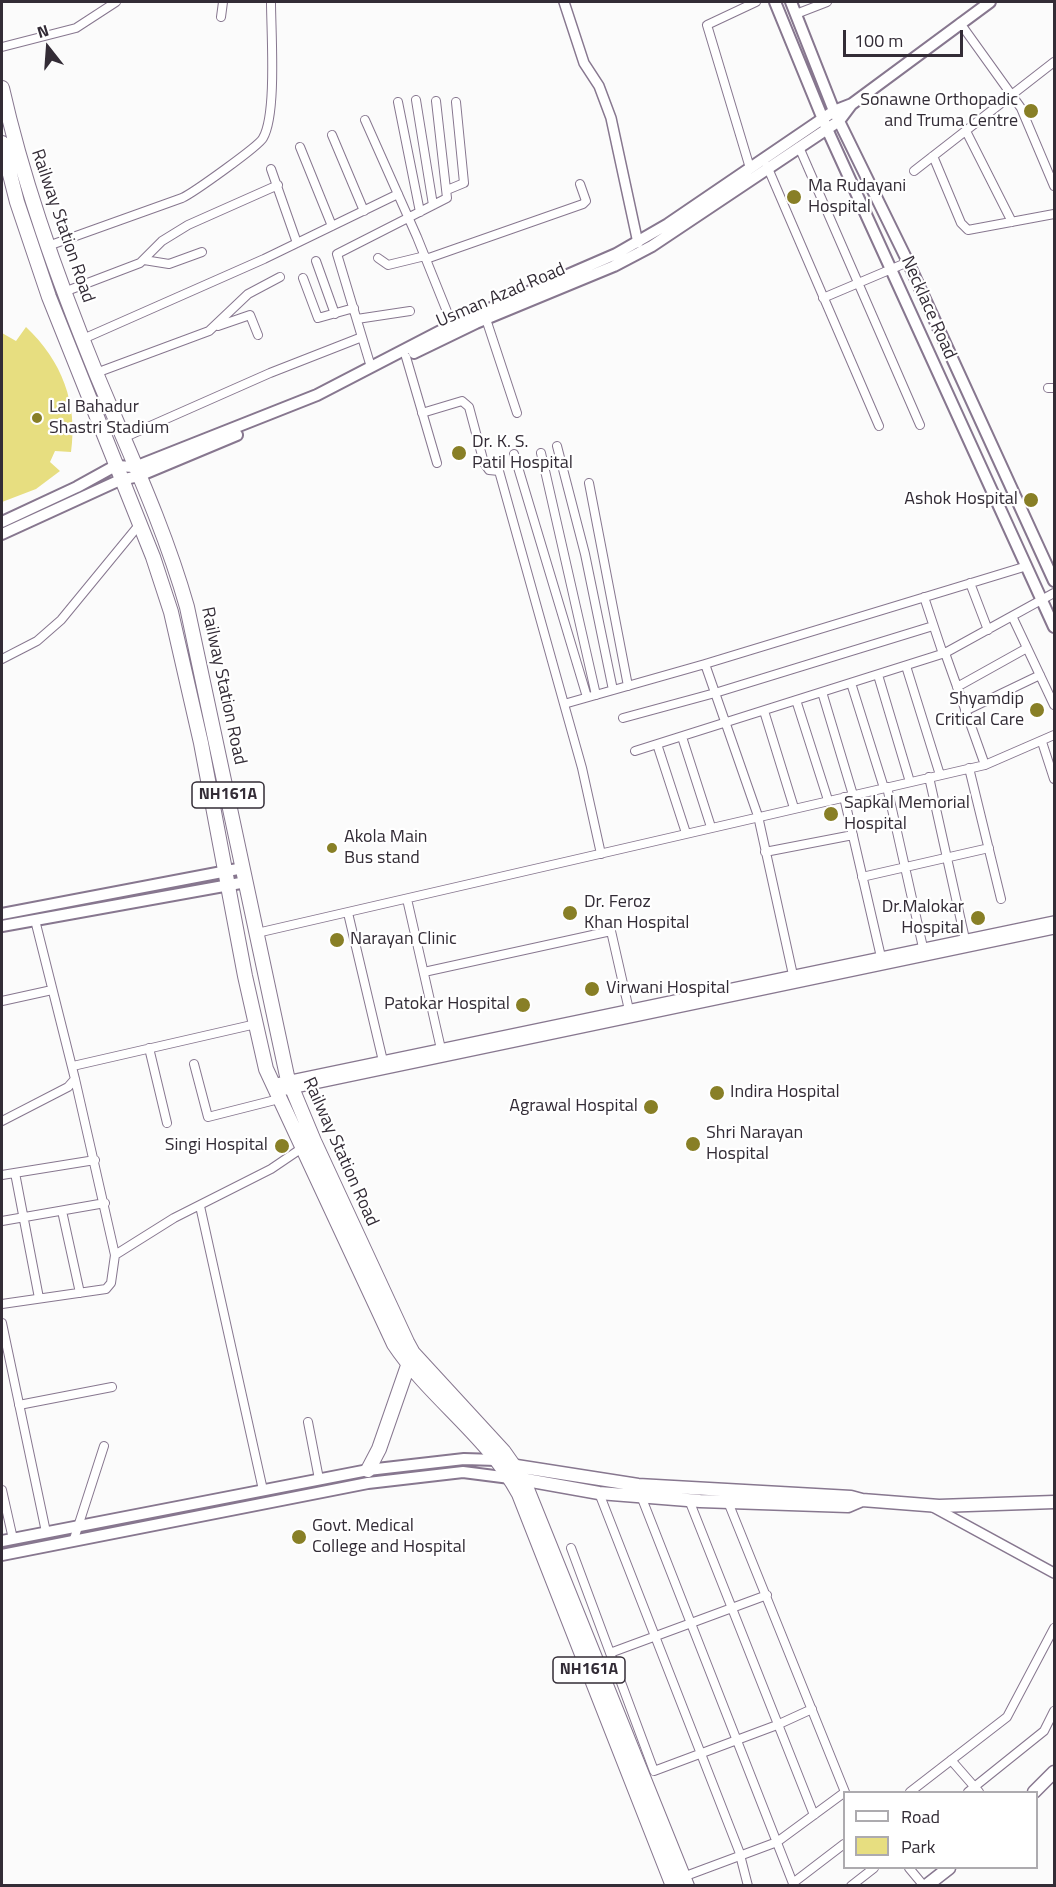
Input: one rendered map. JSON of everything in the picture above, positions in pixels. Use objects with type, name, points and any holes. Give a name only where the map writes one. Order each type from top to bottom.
[{"type":"highway","name":"Railway Station Road","points":[[2,88],[23,177],[64,292],[170,550],[187,606],[290,1084],[411,1358],[497,1460]]},
{"type":"highway","name":"Railway Station Road","points":[[2,143],[17,202],[49,297],[171,612],[256,1024],[275,1092],[394,1344],[411,1358],[516,1475]]},
{"type":"highway","points":[[368,1470],[379,1449],[411,1358]]},
{"type":"highway","name":"NH161A","points":[[497,1460],[516,1475],[681,1883]]},
{"type":"main road","name":"Necklace Road","points":[[775,2],[826,129],[893,269],[1054,627]]},
{"type":"main road","name":"Necklace Road","points":[[791,2],[834,111],[908,262],[1054,581]]},
{"type":"main road","name":"Usman Azad Road","points":[[484,316],[614,266],[691,222],[822,118],[852,104],[985,3]]},
{"type":"main road","name":"Usman Azad Road","points":[[137,472],[317,395],[371,367],[638,243],[750,168],[799,147],[839,121],[852,104]]},
{"type":"main road","name":"Usman Azad Road","points":[[137,472],[322,400],[406,357],[454,329]]},
{"type":"main road","points":[[2,534],[24,518],[115,466],[137,472]]},
{"type":"main road","points":[[2,522],[24,518],[137,472]]},
{"type":"main road","points":[[2,926],[245,875]]},
{"type":"main road","points":[[2,914],[227,879]]},
{"type":"main road","points":[[2,1541],[368,1470],[464,1459],[497,1460]]},
{"type":"main road","points":[[2,1555],[74,1539],[368,1483],[463,1472],[851,1497],[862,1500],[930,1505],[1054,1502]]},
{"type":"main road","points":[[516,1475],[599,1493],[689,1500],[849,1506],[862,1500]]},
{"type":"main road","points":[[1035,1791],[1054,1772]]},
{"type":"main road","points":[[925,1886],[948,1869]]},
{"type":"street","points":[[2,47],[76,28],[116,2]]},
{"type":"street","points":[[221,17],[223,2]]},
{"type":"street","points":[[48,246],[182,198],[196,191],[261,141],[270,104],[271,2]]},
{"type":"street","points":[[564,2],[584,63],[598,86],[611,118],[638,243]]},
{"type":"street","points":[[750,168],[707,25],[756,2]]},
{"type":"street","points":[[796,14],[827,2]]},
{"type":"street","points":[[960,23],[1021,108],[1054,186]]},
{"type":"street","points":[[914,171],[1054,62]]},
{"type":"street","points":[[416,100],[433,205]]},
{"type":"street","points":[[371,367],[338,252],[447,198],[436,101]]},
{"type":"street","points":[[398,102],[420,212]]},
{"type":"street","points":[[447,190],[462,186],[464,183],[456,102]]},
{"type":"street","points":[[365,120],[409,217],[454,329]]},
{"type":"street","points":[[966,131],[1012,222]]},
{"type":"street","points":[[332,135],[364,211]]},
{"type":"street","points":[[300,147],[332,226]]},
{"type":"street","points":[[799,147],[920,425]]},
{"type":"street","points":[[933,156],[963,227],[975,230],[1054,214]]},
{"type":"street","points":[[766,163],[879,426]]},
{"type":"street","points":[[271,169],[297,243]]},
{"type":"street","points":[[378,258],[388,265],[425,257],[583,204],[586,201],[580,184]]},
{"type":"street","points":[[64,292],[144,260],[162,241],[188,225],[278,185]]},
{"type":"street","points":[[83,339],[297,243],[398,194]]},
{"type":"street","points":[[144,260],[169,264],[202,252]]},
{"type":"street","points":[[316,261],[335,314]]},
{"type":"street","points":[[823,298],[908,262]]},
{"type":"street","points":[[214,327],[248,294],[280,277]]},
{"type":"street","points":[[303,278],[318,318],[354,308]]},
{"type":"street","points":[[357,319],[410,311]]},
{"type":"street","points":[[96,373],[250,315],[258,335]]},
{"type":"street","points":[[484,316],[517,413]]},
{"type":"street","points":[[123,438],[270,373],[362,338]]},
{"type":"street","points":[[406,357],[437,463]]},
{"type":"street","points":[[422,413],[462,401],[469,407],[484,464],[489,470],[499,471],[582,768],[601,854]]},
{"type":"street","points":[[557,446],[585,554],[613,690]]},
{"type":"street","points":[[541,453],[596,695]]},
{"type":"street","points":[[514,454],[587,697]]},
{"type":"street","points":[[589,483],[628,686]]},
{"type":"street","points":[[2,659],[36,641],[61,620],[139,525]]},
{"type":"street","points":[[564,704],[705,664],[1027,566]]},
{"type":"street","points":[[970,584],[988,630]]},
{"type":"street","points":[[635,751],[944,654],[1054,592]]},
{"type":"street","points":[[924,597],[985,765]]},
{"type":"street","points":[[1012,616],[1054,705]]},
{"type":"street","points":[[623,718],[715,693],[933,626]]},
{"type":"street","points":[[957,687],[1028,648]]},
{"type":"street","points":[[705,664],[758,816],[792,975]]},
{"type":"street","points":[[906,666],[940,775]]},
{"type":"street","points":[[878,675],[910,782]]},
{"type":"street","points":[[965,711],[1040,675]]},
{"type":"street","points":[[851,683],[885,787],[924,952]]},
{"type":"street","points":[[822,692],[853,795]]},
{"type":"street","points":[[796,700],[828,800]]},
{"type":"street","points":[[764,711],[794,808]]},
{"type":"street","points":[[257,933],[985,765],[1054,735]]},
{"type":"street","points":[[682,736],[711,827]]},
{"type":"street","points":[[1042,742],[1054,779]]},
{"type":"street","points":[[657,744],[686,833]]},
{"type":"street","points":[[969,768],[1001,899]]},
{"type":"street","points":[[929,777],[966,939]]},
{"type":"street","points":[[844,797],[881,957]]},
{"type":"street","points":[[765,852],[853,835]]},
{"type":"street","points":[[862,877],[989,848]]},
{"type":"street","points":[[407,899],[441,1049]]},
{"type":"street","points":[[348,913],[383,1061]]},
{"type":"street","points":[[2,1304],[109,1287],[116,1256],[73,1066],[35,920]]},
{"type":"street","points":[[194,1064],[208,1117],[275,1092],[290,1084],[383,1061],[881,957],[924,952],[966,939],[1054,921]]},
{"type":"street","points":[[290,1084],[924,952],[1054,929]]},
{"type":"street","points":[[424,972],[611,931],[628,1010]]},
{"type":"street","points":[[2,1001],[52,990]]},
{"type":"street","points":[[73,1066],[256,1024]]},
{"type":"street","points":[[149,1048],[167,1122]]},
{"type":"street","points":[[2,1121],[68,1087],[75,1079]]},
{"type":"street","points":[[116,1256],[174,1218],[271,1169],[302,1149]]},
{"type":"street","points":[[2,1175],[94,1160]]},
{"type":"street","points":[[15,1173],[39,1298]]},
{"type":"street","points":[[2,1221],[105,1203]]},
{"type":"street","points":[[200,1206],[263,1490]]},
{"type":"street","points":[[62,1211],[80,1293]]},
{"type":"street","points":[[2,1323],[5,1362],[19,1406],[46,1532]]},
{"type":"street","points":[[19,1406],[112,1387]]},
{"type":"street","points":[[308,1422],[319,1479]]},
{"type":"street","points":[[74,1539],[104,1446]]},
{"type":"street","points":[[2,1490],[13,1539]]},
{"type":"street","points":[[599,1493],[741,1856],[748,1886]]},
{"type":"street","points":[[641,1496],[794,1884],[843,1845]]},
{"type":"street","points":[[689,1500],[814,1815]]},
{"type":"street","points":[[728,1502],[845,1791]]},
{"type":"street","points":[[930,1505],[1054,1573]]},
{"type":"street","points":[[571,1548],[652,1770],[656,1771],[777,1725],[812,1709]]},
{"type":"street","points":[[610,1653],[767,1594]]},
{"type":"street","points":[[911,1791],[1007,1717],[1054,1628]]},
{"type":"street","points":[[951,1760],[977,1790],[1044,1731],[1054,1711]]},
{"type":"street","points":[[681,1883],[777,1842],[843,1793]]},
{"type":"street","points":[[851,1886],[873,1869]]},
{"type":"street","points":[[910,1869],[925,1886]]},
{"type":"green space","name":"Lal Bahadur Shastri Stadium","points":[[26,327],[49,354],[65,384],[72,417],[71,452],[55,451],[50,462],[60,471],[36,489],[2,502],[2,333],[16,341]]},
{"type":"place","name":"Sonawne Orthopadic and Truma Centre","points":[[1031,111]]},
{"type":"place","name":"Ma Rudayani Hospital","points":[[794,197]]},
{"type":"place","name":"Lal Bahadur Shastri Stadium","points":[[37,418]]},
{"type":"place","name":"Dr. K. S. Patil Hospital","points":[[459,453]]},
{"type":"place","name":"Ashok Hospital","points":[[1031,500]]},
{"type":"place","name":"Shyamdip Critical Care","points":[[1037,710]]},
{"type":"place","name":"Sapkal Memorial Hospital","points":[[831,814]]},
{"type":"place","name":"Akola Main Bus stand","points":[[332,848]]},
{"type":"place","name":"Dr. Feroz Khan Hospital","points":[[570,913]]},
{"type":"place","name":"Dr.Malokar Hospital","points":[[978,918]]},
{"type":"place","name":"Narayan Clinic","points":[[337,940]]},
{"type":"place","name":"Virwani Hospital","points":[[592,989]]},
{"type":"place","name":"Patokar Hospital","points":[[523,1005]]},
{"type":"place","name":"Indira Hospital","points":[[717,1093]]},
{"type":"place","name":"Agrawal Hospital","points":[[651,1107]]},
{"type":"place","name":"Shri Narayan Hospital","points":[[693,1144]]},
{"type":"place","name":"Singi Hospital","points":[[282,1146]]},
{"type":"place","name":"Govt. Medical College and Hospital","points":[[299,1537]]}]
